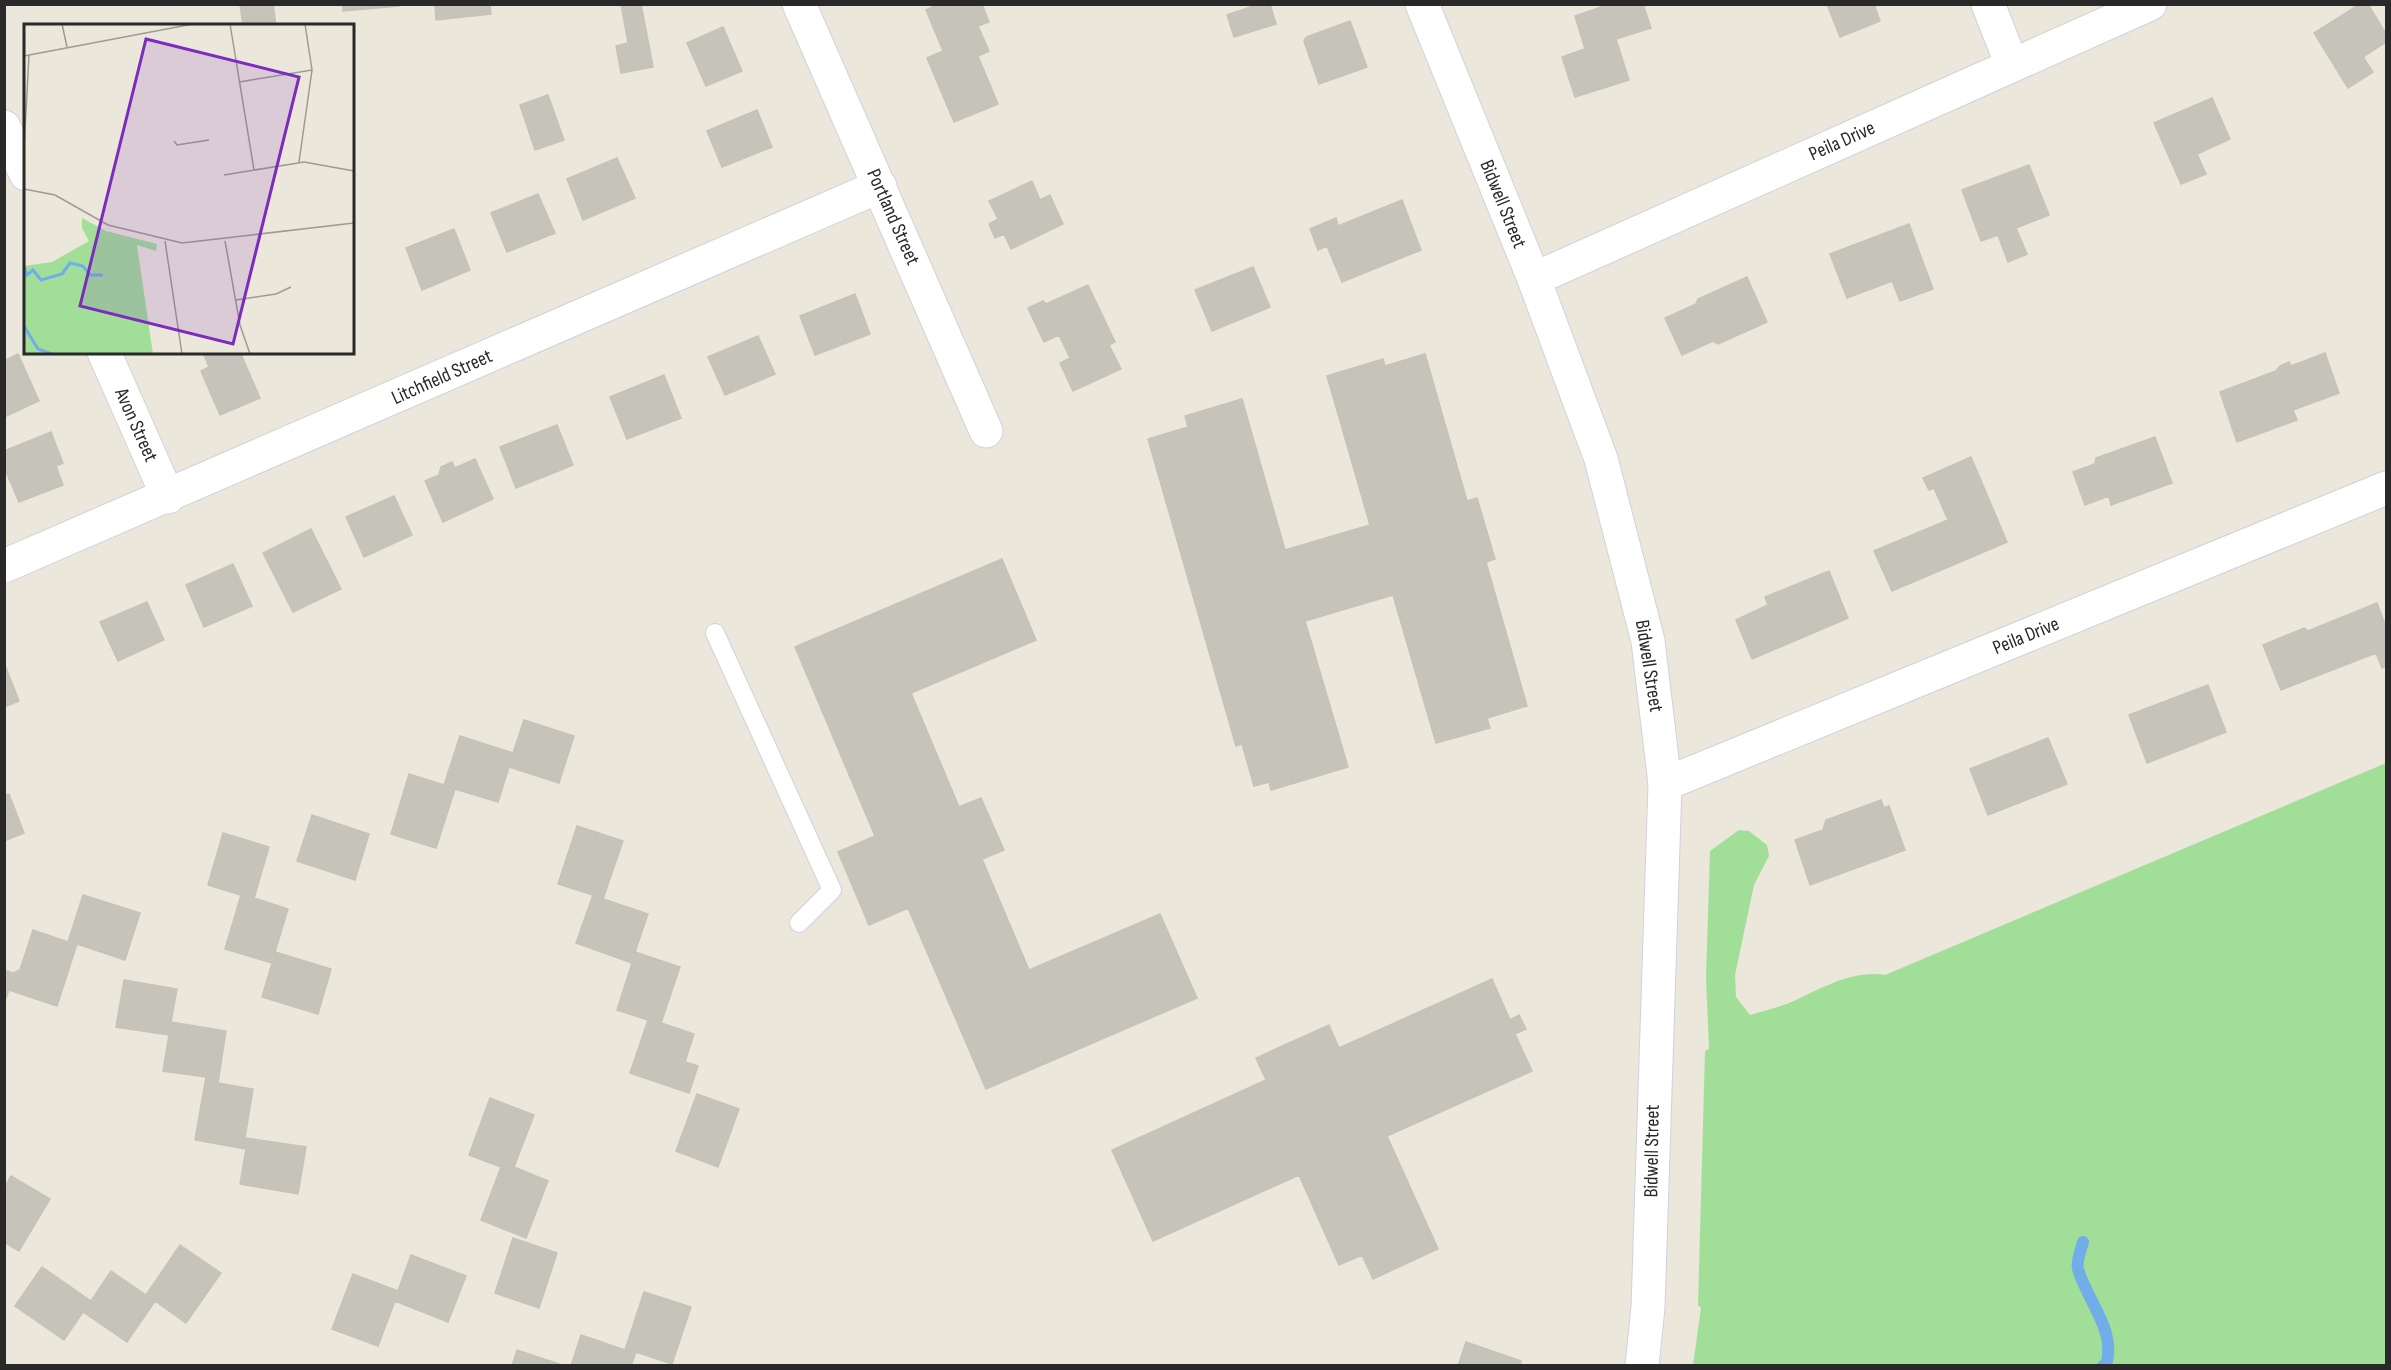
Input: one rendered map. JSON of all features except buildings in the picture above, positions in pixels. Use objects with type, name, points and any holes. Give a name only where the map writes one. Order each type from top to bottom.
[{"type":"street","name":"Portland Street","points":[[799,4],[986,431]]},
{"type":"street","name":"Bidwell Street","points":[[1422,4],[1534,279],[1604,470],[1647,641],[1665,784],[1648,1307],[1642,1365]]},
{"type":"street","points":[[1988,4],[2012,65]]},
{"type":"street","name":"Peila Drive","points":[[1534,279],[2150,4]]},
{"type":"street","points":[[4,127],[24,170]]},
{"type":"street","name":"Litchfield Street","points":[[4,566],[168,497],[880,186]]},
{"type":"street","name":"Avon Street","points":[[105,354],[168,497]]},
{"type":"street","name":"Peila Drive","points":[[1665,784],[2386,488]]},
{"type":"lane","points":[[715,633],[832,890],[799,923]]},
{"type":"green space","points":[[2386,763],[2386,1365],[1693,1365],[1701,1308],[1698,1305],[1705,1051],[1709,1049],[1706,977],[1710,851],[1739,830],[1749,831],[1767,845],[1769,856],[1754,885],[1735,975],[1736,997],[1750,1015],[1790,1002],[1850,977],[1885,975]]},
{"type":"waterway","points":[[2083,1242],[2078,1259],[2078,1269],[2100,1316],[2108,1340],[2106,1365],[2103,1366]]}]
